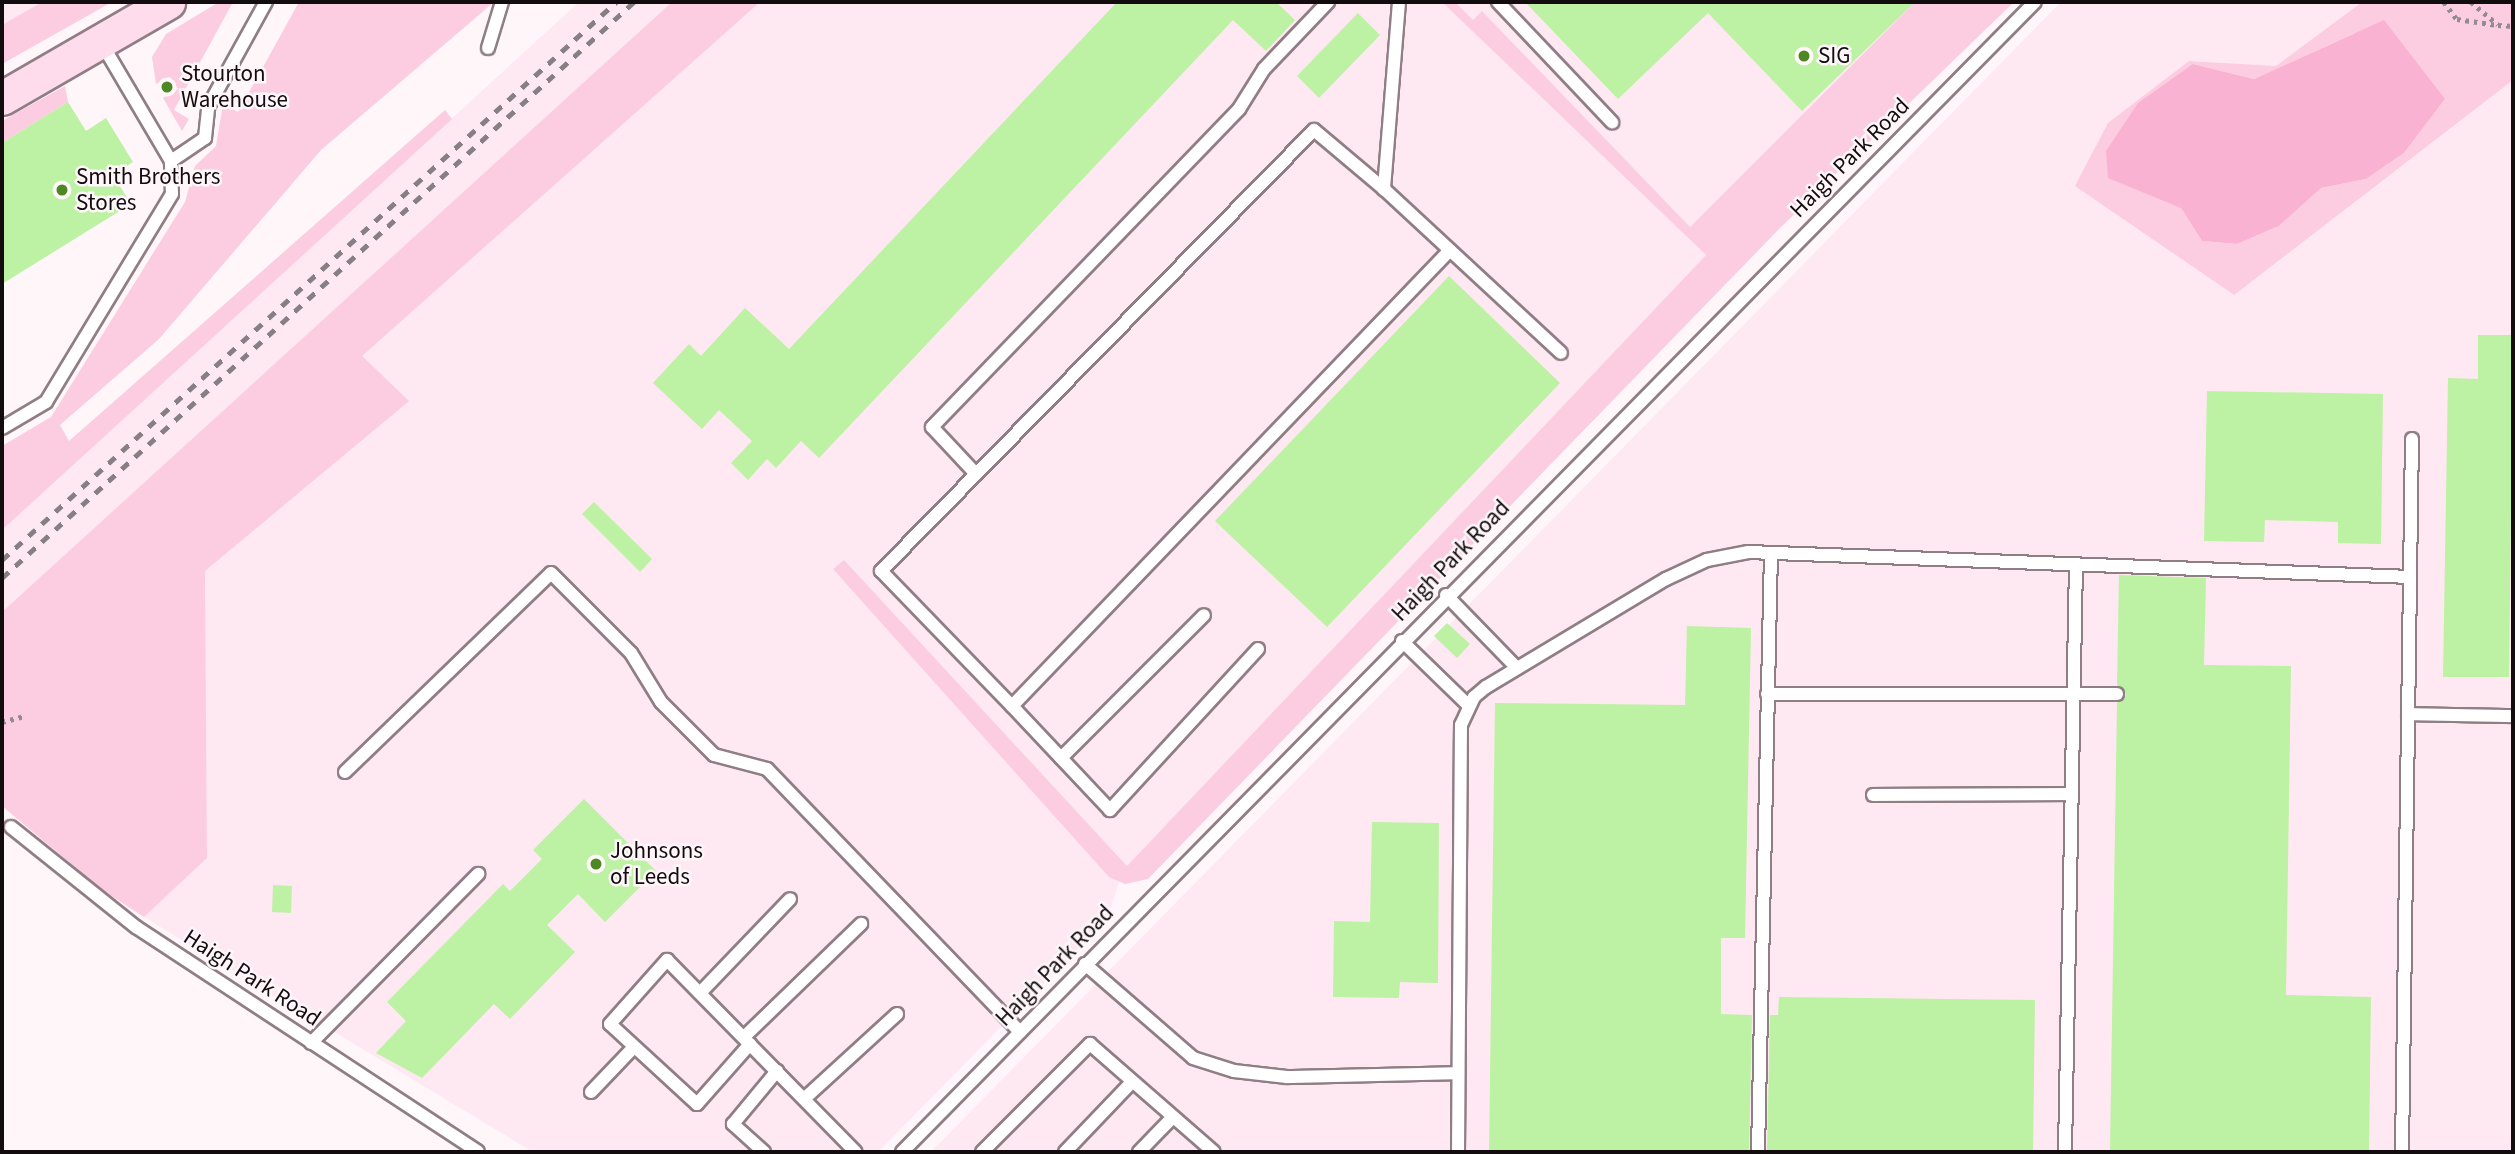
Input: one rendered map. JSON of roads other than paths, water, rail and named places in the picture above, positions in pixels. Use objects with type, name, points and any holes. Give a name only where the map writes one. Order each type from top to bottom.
[{"type":"main road","points":[[2,98],[168,2]]},
{"type":"lane","points":[[171,161],[205,138],[208,107],[266,2]]},
{"type":"lane","points":[[488,48],[502,2]]},
{"type":"lane","points":[[976,474],[932,427],[1238,109],[1264,69],[1328,2]]},
{"type":"lane","points":[[1384,188],[1399,2]]},
{"type":"lane","points":[[1498,2],[1612,122]]},
{"type":"lane","name":"Haigh Park Road","points":[[902,1152],[1446,595],[2035,2]]},
{"type":"lane","points":[[2,428],[46,402],[172,194],[171,161],[101,41]]},
{"type":"lane","points":[[1258,649],[1110,810],[881,571],[1314,130],[1384,188],[1561,353]]},
{"type":"lane","points":[[1012,706],[1450,250]]},
{"type":"lane","points":[[2402,1152],[2413,439]]},
{"type":"lane","points":[[1458,1152],[1461,725],[1469,706],[1486,687],[1517,668],[1687,569],[1748,552],[2410,577]]},
{"type":"lane","points":[[1758,1152],[1771,553]]},
{"type":"lane","points":[[2065,1152],[2076,564]]},
{"type":"lane","points":[[345,772],[551,573],[631,653],[661,702],[713,755],[767,769],[1020,1032]]},
{"type":"lane","points":[[1446,595],[1517,668]]},
{"type":"lane","points":[[1061,758],[1205,615]]},
{"type":"lane","points":[[1402,641],[1469,706]]},
{"type":"lane","points":[[1767,694],[2117,694]]},
{"type":"lane","points":[[2408,714],[2513,716]]},
{"type":"lane","points":[[1873,795],[2071,794]]},
{"type":"lane","name":"Haigh Park Road","points":[[11,827],[136,927],[478,1152]]},
{"type":"lane","points":[[312,1043],[478,874]]},
{"type":"lane","points":[[700,993],[790,899]]},
{"type":"lane","points":[[856,1152],[777,1071],[747,1041],[700,993],[667,960],[610,1024],[697,1104],[747,1041],[861,924]]},
{"type":"lane","points":[[1085,964],[1193,1058],[1234,1071],[1287,1077],[1458,1073]]},
{"type":"lane","points":[[804,1099],[897,1014]]},
{"type":"lane","points":[[982,1152],[1090,1044],[1211,1152]]},
{"type":"lane","points":[[591,1092],[634,1047]]},
{"type":"lane","points":[[764,1152],[733,1124],[777,1071]]},
{"type":"lane","points":[[1065,1152],[1132,1082]]},
{"type":"lane","points":[[1139,1152],[1172,1118]]},
{"type":"railway","points":[[2,560],[616,2]]},
{"type":"railway","points":[[2,578],[634,2]]},
{"type":"place","name":"SIG","points":[[1804,56]]},
{"type":"place","name":"Stourton Warehouse","points":[[167,87]]},
{"type":"place","name":"Smith Brothers Stores","points":[[62,190]]},
{"type":"place","name":"Johnsons of Leeds","points":[[596,864]]}]
